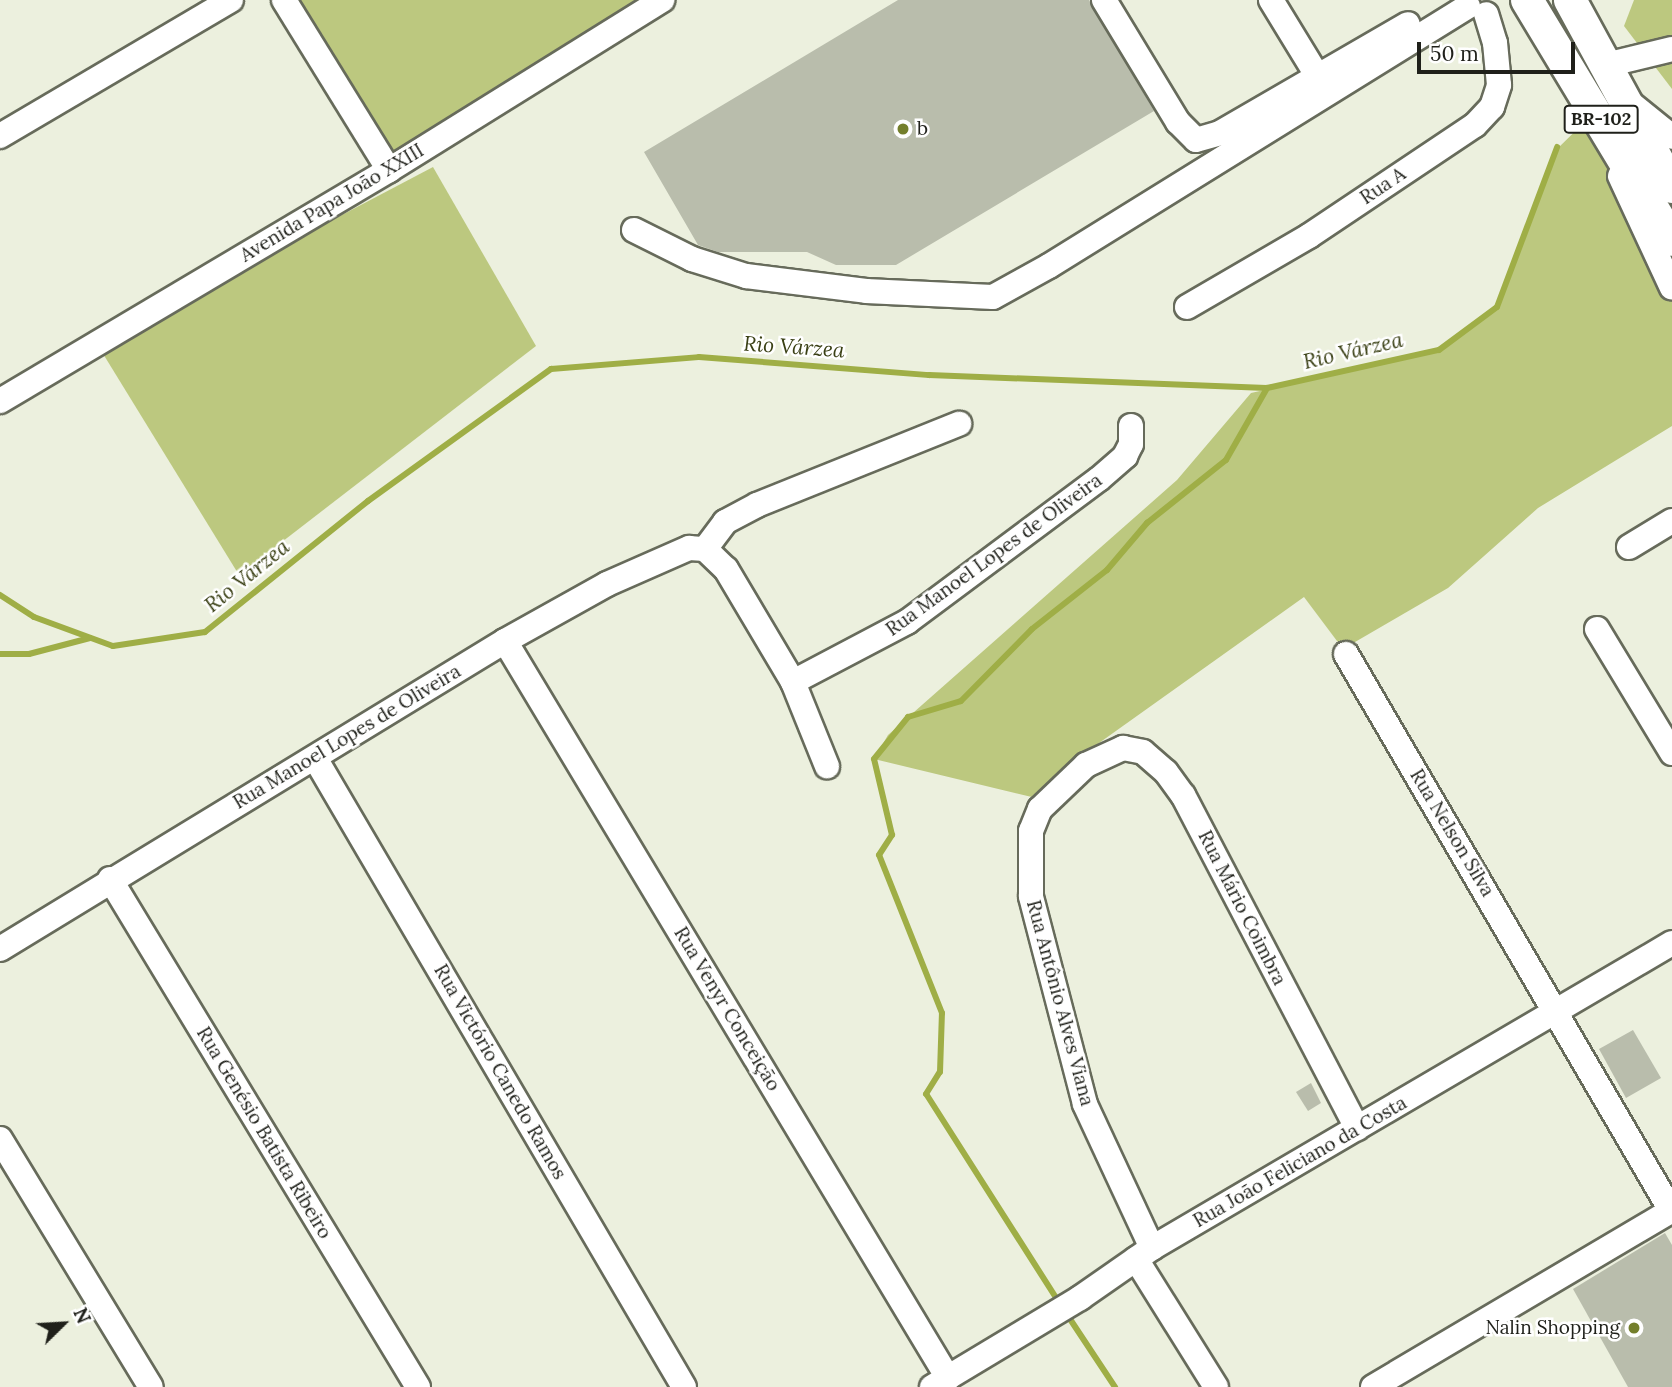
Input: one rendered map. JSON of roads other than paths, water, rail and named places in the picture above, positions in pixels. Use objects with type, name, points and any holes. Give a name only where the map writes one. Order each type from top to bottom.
[{"type":"main road","name":"BR-102","points":[[1527,0],[1672,240]]},
{"type":"main road","name":"BR-102","points":[[1570,0],[1672,187]]},
{"type":"street","points":[[0,136],[231,0]]},
{"type":"street","points":[[284,0],[389,170]]},
{"type":"street","name":"Avenida Papa João XXIII","points":[[0,401],[389,170],[662,0]]},
{"type":"street","points":[[1104,0],[1178,122],[1196,140],[1220,133],[1318,77],[1472,4]]},
{"type":"street","points":[[1271,0],[1318,77]]},
{"type":"street","points":[[634,230],[692,259],[746,275],[866,291],[993,297],[1049,266],[1472,4]]},
{"type":"street","name":"Rua A","points":[[1188,307],[1310,236],[1475,125],[1492,107],[1499,85],[1495,43],[1472,4]]},
{"type":"street","points":[[1606,65],[1672,49]]},
{"type":"street","points":[[1624,97],[1672,137]]},
{"type":"street","points":[[1593,106],[1642,227],[1672,288]]},
{"type":"street","points":[[827,766],[793,682],[726,569],[705,549],[725,522],[757,505],[959,424]]},
{"type":"street","name":"Rua Manoel Lopes de Oliveira","points":[[793,682],[907,622],[1099,480],[1125,456],[1131,444],[1131,426]]},
{"type":"street","points":[[1629,547],[1672,521]]},
{"type":"street","name":"Rua Manoel Lopes de Oliveira","points":[[0,949],[110,879],[315,758],[505,641],[642,566],[689,548],[705,549]]},
{"type":"street","points":[[1597,629],[1672,753]]},
{"type":"street","name":"Rua Venyr Conceição","points":[[505,641],[940,1382]]},
{"type":"street","name":"Rua Nelson Silva","points":[[1346,654],[1672,1211]]},
{"type":"street","name":"Rua Mário Coimbra","points":[[1086,765],[1123,748],[1143,752],[1166,772],[1184,795],[1357,1128]]},
{"type":"street","name":"Rua Victório Canedo Ramos","points":[[315,758],[684,1387]]},
{"type":"street","name":"Rua Antônio Alves Viana","points":[[1086,765],[1040,809],[1031,831],[1031,896],[1085,1104],[1144,1254],[1216,1387]]},
{"type":"street","name":"Rua Genésio Batista Ribeiro","points":[[110,879],[418,1387]]},
{"type":"street","name":"Rua João Feliciano da Costa","points":[[940,1382],[1080,1298],[1144,1254],[1558,1013],[1672,943]]},
{"type":"street","points":[[0,1139],[151,1387]]},
{"type":"street","points":[[1373,1387],[1672,1211]]},
{"type":"waterway","name":"Rio Várzea","points":[[0,595],[34,617],[113,646],[205,632],[368,501],[551,369],[699,357],[929,375],[1267,388],[1439,350],[1497,307],[1557,147]]},
{"type":"waterway","points":[[1060,1304],[926,1094],[940,1072],[942,1013],[879,855],[892,835],[874,759],[908,717],[961,701],[1032,629],[1107,570],[1147,523],[1226,460],[1267,388]]},
{"type":"waterway","points":[[0,654],[29,654],[90,638]]},
{"type":"waterway","points":[[1066,1313],[1115,1387]]},
{"type":"place","name":"b","points":[[903,129]]},
{"type":"place","name":"Nalin Shopping","points":[[1634,1328]]}]
